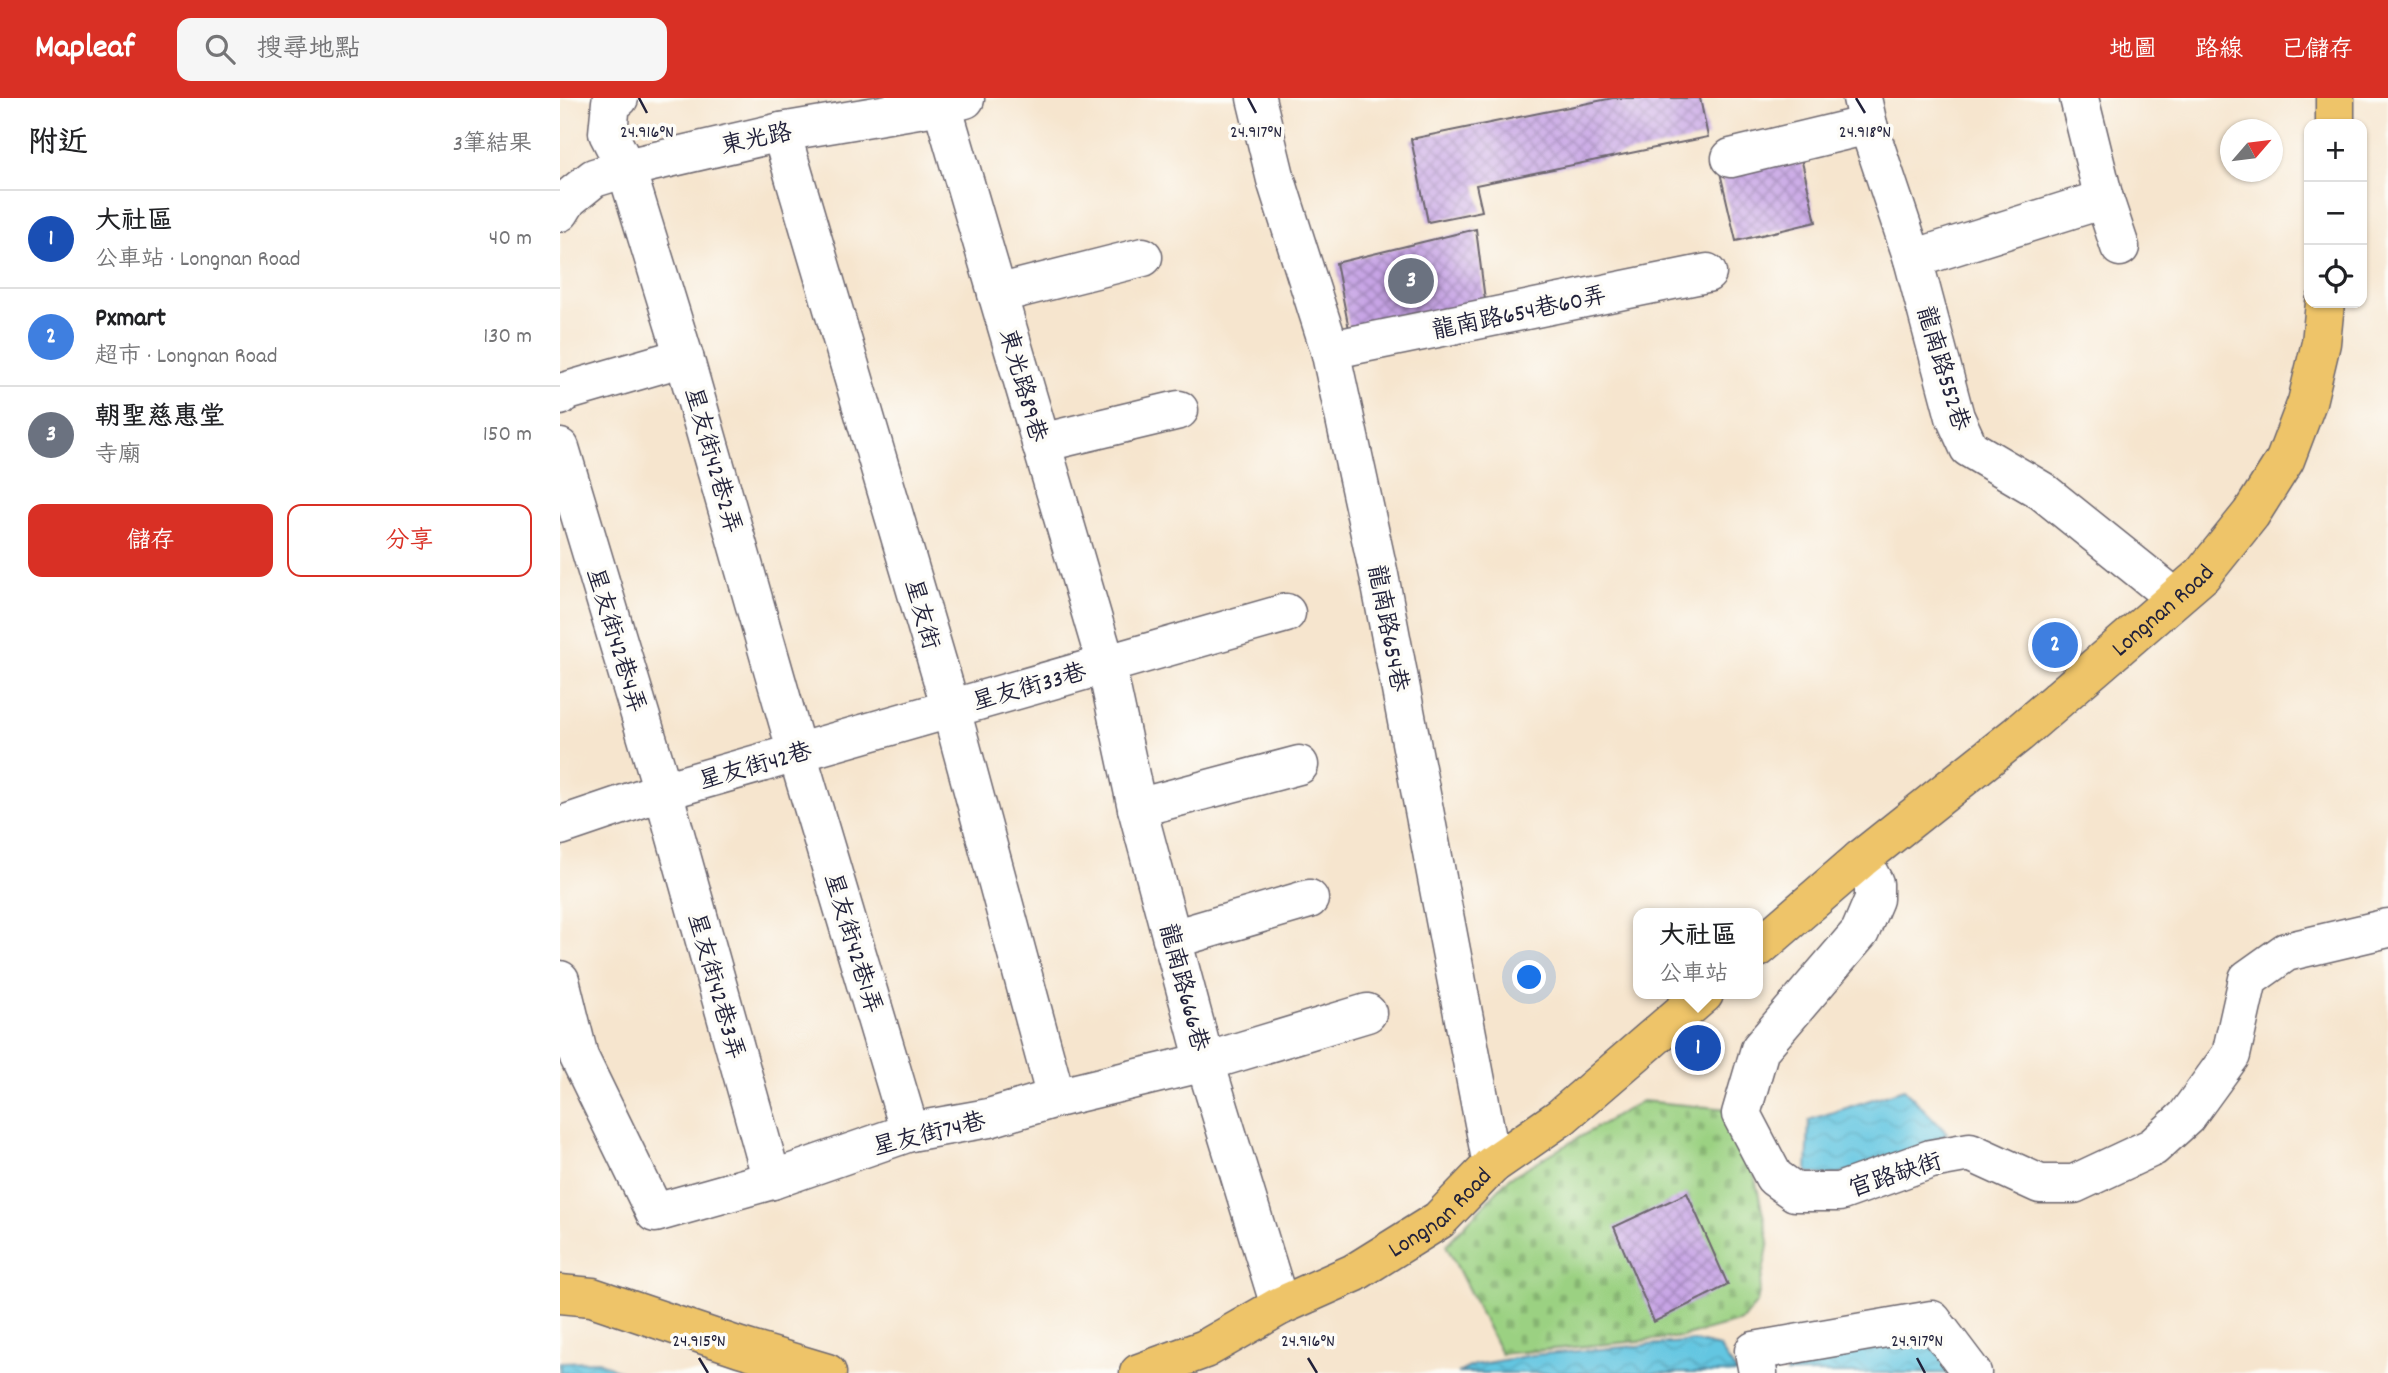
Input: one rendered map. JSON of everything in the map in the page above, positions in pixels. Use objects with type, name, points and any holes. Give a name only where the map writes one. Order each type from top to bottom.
[{"type":"main road","points":[[2335,98],[2335,119]]},
{"type":"main road","name":"Longnan Road","points":[[1763,944],[1861,859],[2018,734],[2202,575],[2251,514],[2285,460],[2306,402],[2320,343],[2324,308]]},
{"type":"main road","name":"Longnan Road","points":[[1139,1373],[1205,1349],[1280,1306],[1354,1273],[1439,1220],[1492,1165],[1561,1117],[1698,999]]},
{"type":"main road","points":[[560,1294],[592,1297],[827,1373]]},
{"type":"street","name":"星友街42巷2弄","points":[[619,98],[611,102],[608,133],[626,168],[684,357],[797,753]]},
{"type":"street","name":"龍南路654巷","points":[[1256,98],[1276,180],[1330,350],[1381,588],[1492,1165]]},
{"type":"street","points":[[2079,98],[2119,247]]},
{"type":"street","name":"東光路","points":[[568,189],[626,168],[781,132],[955,102]]},
{"type":"street","name":"東光路89巷","points":[[955,102],[997,294],[1106,664]]},
{"type":"street","points":[[1731,158],[1865,112]]},
{"type":"street","name":"龍南路552巷","points":[[1865,112],[1913,259],[1955,417],[1969,448],[2042,491],[2174,597]]},
{"type":"street","name":"星友街","points":[[781,132],[951,709],[1056,1098]]},
{"type":"street","points":[[1913,259],[2104,199]]},
{"type":"street","points":[[997,294],[1143,257]]},
{"type":"street","name":"龍南路654巷60弄","points":[[1330,350],[1707,273]]},
{"type":"street","points":[[560,396],[564,392],[684,357]]},
{"type":"street","points":[[1041,443],[1180,410]]},
{"type":"street","name":"星友街42巷4弄","points":[[560,448],[663,791]]},
{"type":"street","name":"星友街33巷","points":[[951,709],[1286,613]]},
{"type":"street","name":"龍南路666巷","points":[[1106,664],[1137,808],[1205,1062],[1280,1306]]},
{"type":"street","name":"星友街42巷","points":[[560,827],[663,791],[951,709]]},
{"type":"street","name":"星友街42巷1弄","points":[[797,753],[910,1132]]},
{"type":"street","points":[[1137,808],[1299,765]]},
{"type":"street","name":"星友街42巷3弄","points":[[663,791],[772,1180]]},
{"type":"street","name":"官路缺街","points":[[1861,859],[1874,883],[1874,899],[1860,932],[1760,1049],[1741,1114],[1774,1177],[1795,1192],[1839,1192],[1931,1159],[1970,1152],[2040,1184],[2074,1184],[2153,1147],[2186,1117],[2231,1055],[2248,979],[2286,952],[2388,928]]},
{"type":"street","points":[[1173,939],[1309,899]]},
{"type":"street","name":"星友街74巷","points":[[560,980],[579,1057],[656,1213],[772,1180],[910,1132],[989,1118],[1056,1098],[1205,1062],[1367,1013]]},
{"type":"street","points":[[1758,1373],[1754,1351],[1932,1320],[1972,1373]]},
{"type":"street","points":[[740,1347],[780,1373]]},
{"type":"green space","points":[[1642,1101],[1740,1110],[1769,1241],[1757,1303],[1741,1321],[1682,1337],[1501,1354],[1446,1245],[1509,1178]]},
{"type":"water","points":[[1904,1089],[1947,1133],[1920,1153],[1829,1176],[1807,1172],[1809,1120]]},
{"type":"water","points":[[1894,1333],[1930,1348],[1960,1373],[1786,1373],[1788,1362]]},
{"type":"water","points":[[1694,1341],[1719,1347],[1737,1373],[1458,1373],[1474,1365],[1533,1355]]},
{"type":"water","points":[[598,1361],[623,1373],[560,1373],[560,1362]]},
{"type":"building","points":[[1613,98],[1700,98],[1708,137],[1476,185],[1482,211],[1428,222],[1411,139]]},
{"type":"building","points":[[1799,149],[1816,222],[1736,241],[1719,168]]},
{"type":"building","points":[[1476,229],[1485,300],[1350,334],[1336,263]]},
{"type":"building","points":[[1687,1193],[1728,1285],[1654,1322],[1614,1227]]},
{"type":"place","name":"朝聖慈惠堂","points":[[1411,281]]},
{"type":"place","name":"Pxmart","points":[[2055,645]]},
{"type":"place","name":"大社區","points":[[1698,1048]]}]
